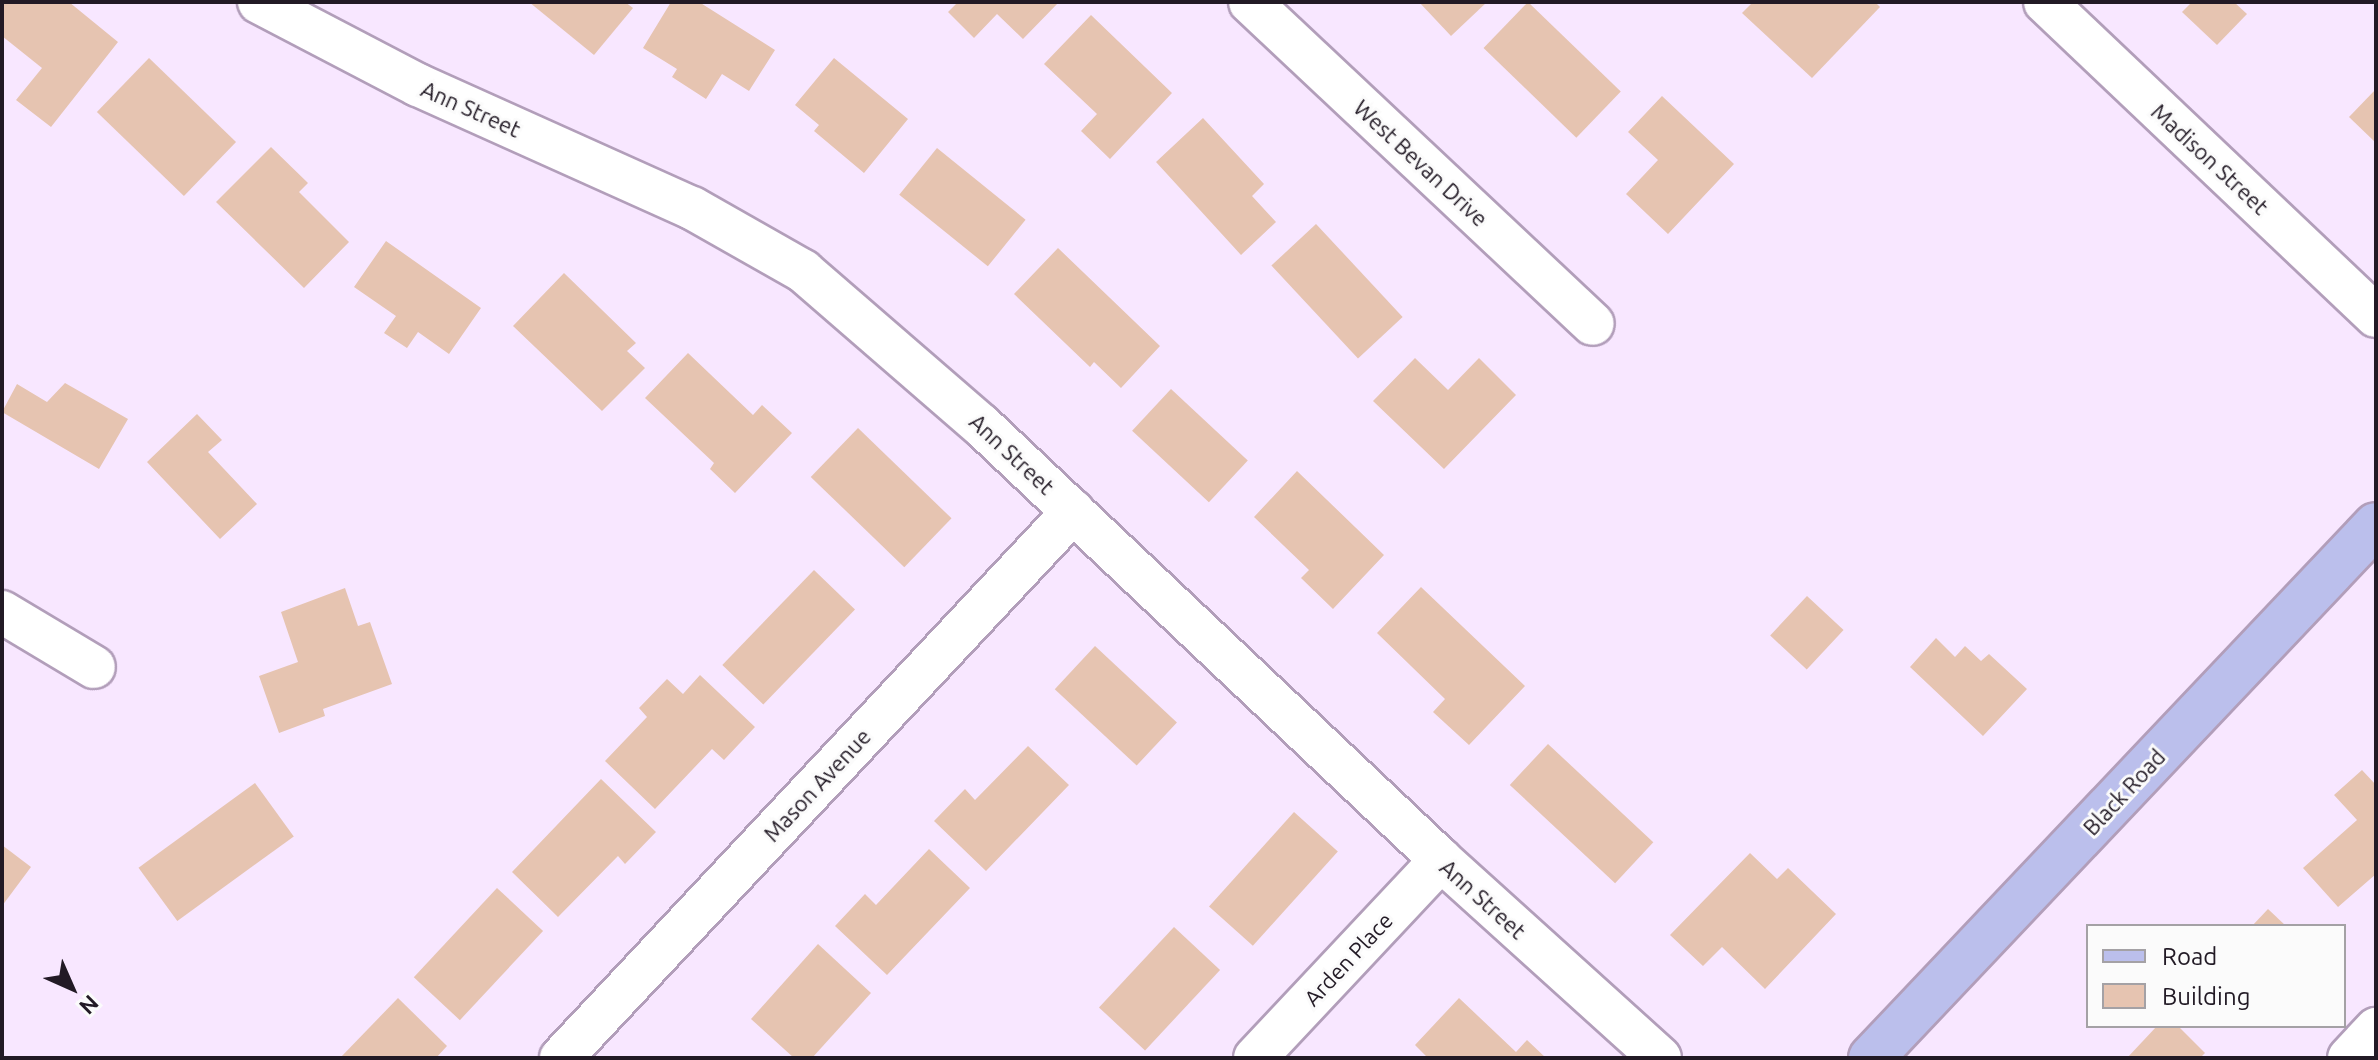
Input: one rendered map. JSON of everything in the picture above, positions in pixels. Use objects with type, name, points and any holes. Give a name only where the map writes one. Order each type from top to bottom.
[{"type":"main road","name":"Black Road","points":[[1871,1058],[2376,525]]},
{"type":"street","name":"Ann Street","points":[[259,2],[418,85],[692,208],[803,271],[1073,512],[1441,860],[1660,1058]]},
{"type":"street","name":"West Bevan Drive","points":[[1250,2],[1593,324]]},
{"type":"street","name":"Madison Street","points":[[2045,2],[2376,316]]},
{"type":"street","name":"Mason Avenue","points":[[561,1058],[1073,512]]},
{"type":"street","points":[[2,612],[94,667]]},
{"type":"street","name":"Arden Place","points":[[1255,1058],[1441,860]]},
{"type":"street","points":[[2349,1058],[2376,1029]]},
{"type":"building","points":[[2,2],[69,2],[118,42],[51,127],[16,100],[42,68],[2,36]]},
{"type":"building","points":[[529,2],[625,2],[633,8],[594,55]]},
{"type":"building","points":[[671,2],[699,2],[775,50],[749,91],[722,74],[706,99],[672,77],[677,69],[643,48]]},
{"type":"building","points":[[958,2],[1059,2],[1023,39],[997,14],[974,38],[948,12]]},
{"type":"building","points":[[1419,2],[1487,2],[1451,36]]},
{"type":"building","points":[[1528,2],[1621,92],[1576,138],[1484,48]]},
{"type":"building","points":[[1753,2],[1875,2],[1880,7],[1812,78],[1742,13]]},
{"type":"building","points":[[2192,2],[2234,2],[2247,14],[2217,45],[2182,12]]},
{"type":"building","points":[[1091,15],[1172,93],[1110,159],[1081,131],[1097,114],[1044,64]]},
{"type":"building","points":[[149,58],[236,142],[184,196],[97,112]]},
{"type":"building","points":[[834,58],[908,119],[864,173],[814,131],[819,125],[795,105]]},
{"type":"building","points":[[2376,89],[2376,143],[2349,117]]},
{"type":"building","points":[[1662,96],[1734,164],[1668,234],[1626,194],[1658,160],[1628,132]]},
{"type":"building","points":[[1203,118],[1264,184],[1252,196],[1276,222],[1241,255],[1156,162]]},
{"type":"building","points":[[271,147],[308,183],[299,192],[349,242],[304,288],[216,202]]},
{"type":"building","points":[[937,148],[1026,220],[988,266],[899,195]]},
{"type":"building","points":[[1316,224],[1403,317],[1358,358],[1271,266]]},
{"type":"building","points":[[386,241],[481,308],[449,354],[418,332],[407,348],[384,333],[396,316],[354,287]]},
{"type":"building","points":[[1058,248],[1160,346],[1121,388],[1094,362],[1090,367],[1014,294]]},
{"type":"building","points":[[564,273],[636,343],[627,351],[645,368],[602,411],[513,326]]},
{"type":"building","points":[[688,353],[753,415],[762,405],[792,433],[735,493],[710,469],[714,463],[645,398]]},
{"type":"building","points":[[1415,358],[1448,390],[1479,358],[1516,395],[1444,469],[1373,401]]},
{"type":"building","points":[[65,383],[128,419],[99,469],[2,412],[17,384],[47,402]]},
{"type":"building","points":[[1171,389],[1248,461],[1209,502],[1132,431]]},
{"type":"building","points":[[197,414],[222,440],[208,452],[257,504],[220,539],[147,462]]},
{"type":"building","points":[[858,428],[952,518],[904,567],[811,477]]},
{"type":"building","points":[[1297,471],[1384,555],[1333,609],[1301,578],[1309,570],[1254,517]]},
{"type":"building","points":[[814,570],[855,610],[763,705],[722,665]]},
{"type":"building","points":[[1421,587],[1525,686],[1469,745],[1433,712],[1445,699],[1377,633]]},
{"type":"building","points":[[345,588],[358,626],[370,622],[392,684],[323,709],[325,716],[279,733],[259,676],[298,662],[281,612]]},
{"type":"building","points":[[1807,596],[1844,630],[1807,670],[1770,635]]},
{"type":"building","points":[[1936,638],[1955,657],[1965,646],[1981,661],[1989,654],[2027,689],[1983,736],[1910,667]]},
{"type":"building","points":[[1095,646],[1177,722],[1137,766],[1055,689]]},
{"type":"building","points":[[700,675],[755,727],[724,760],[712,749],[655,809],[605,761],[647,717],[639,708],[667,679],[683,694]]},
{"type":"building","points":[[1548,744],[1653,842],[1615,883],[1510,785]]},
{"type":"building","points":[[1028,746],[1069,785],[986,871],[934,821],[965,789],[975,800]]},
{"type":"building","points":[[2362,770],[2376,785],[2376,874],[2338,907],[2303,868],[2357,820],[2334,795]]},
{"type":"building","points":[[601,779],[656,832],[625,864],[618,856],[558,917],[512,872]]},
{"type":"building","points":[[255,783],[294,836],[177,921],[139,868]]},
{"type":"building","points":[[1294,812],[1338,851],[1253,946],[1209,906]]},
{"type":"building","points":[[2,845],[31,867],[2,906]]},
{"type":"building","points":[[929,849],[970,888],[887,975],[835,926],[865,894],[876,905]]},
{"type":"building","points":[[1750,853],[1777,879],[1788,868],[1836,914],[1765,989],[1722,947],[1703,966],[1670,935]]},
{"type":"building","points":[[497,888],[543,931],[460,1020],[414,977]]},
{"type":"building","points":[[2268,909],[2284,924],[2254,924]]},
{"type":"building","points":[[1174,927],[1220,970],[1145,1050],[1099,1007]]},
{"type":"building","points":[[818,944],[871,993],[812,1058],[794,1058],[751,1019]]},
{"type":"building","points":[[398,998],[447,1046],[436,1058],[340,1058]]},
{"type":"building","points":[[1459,998],[1516,1052],[1527,1040],[1546,1058],[1428,1058],[1415,1045]]},
{"type":"building","points":[[2155,1028],[2180,1028],[2205,1053],[2200,1058],[2127,1058]]}]
